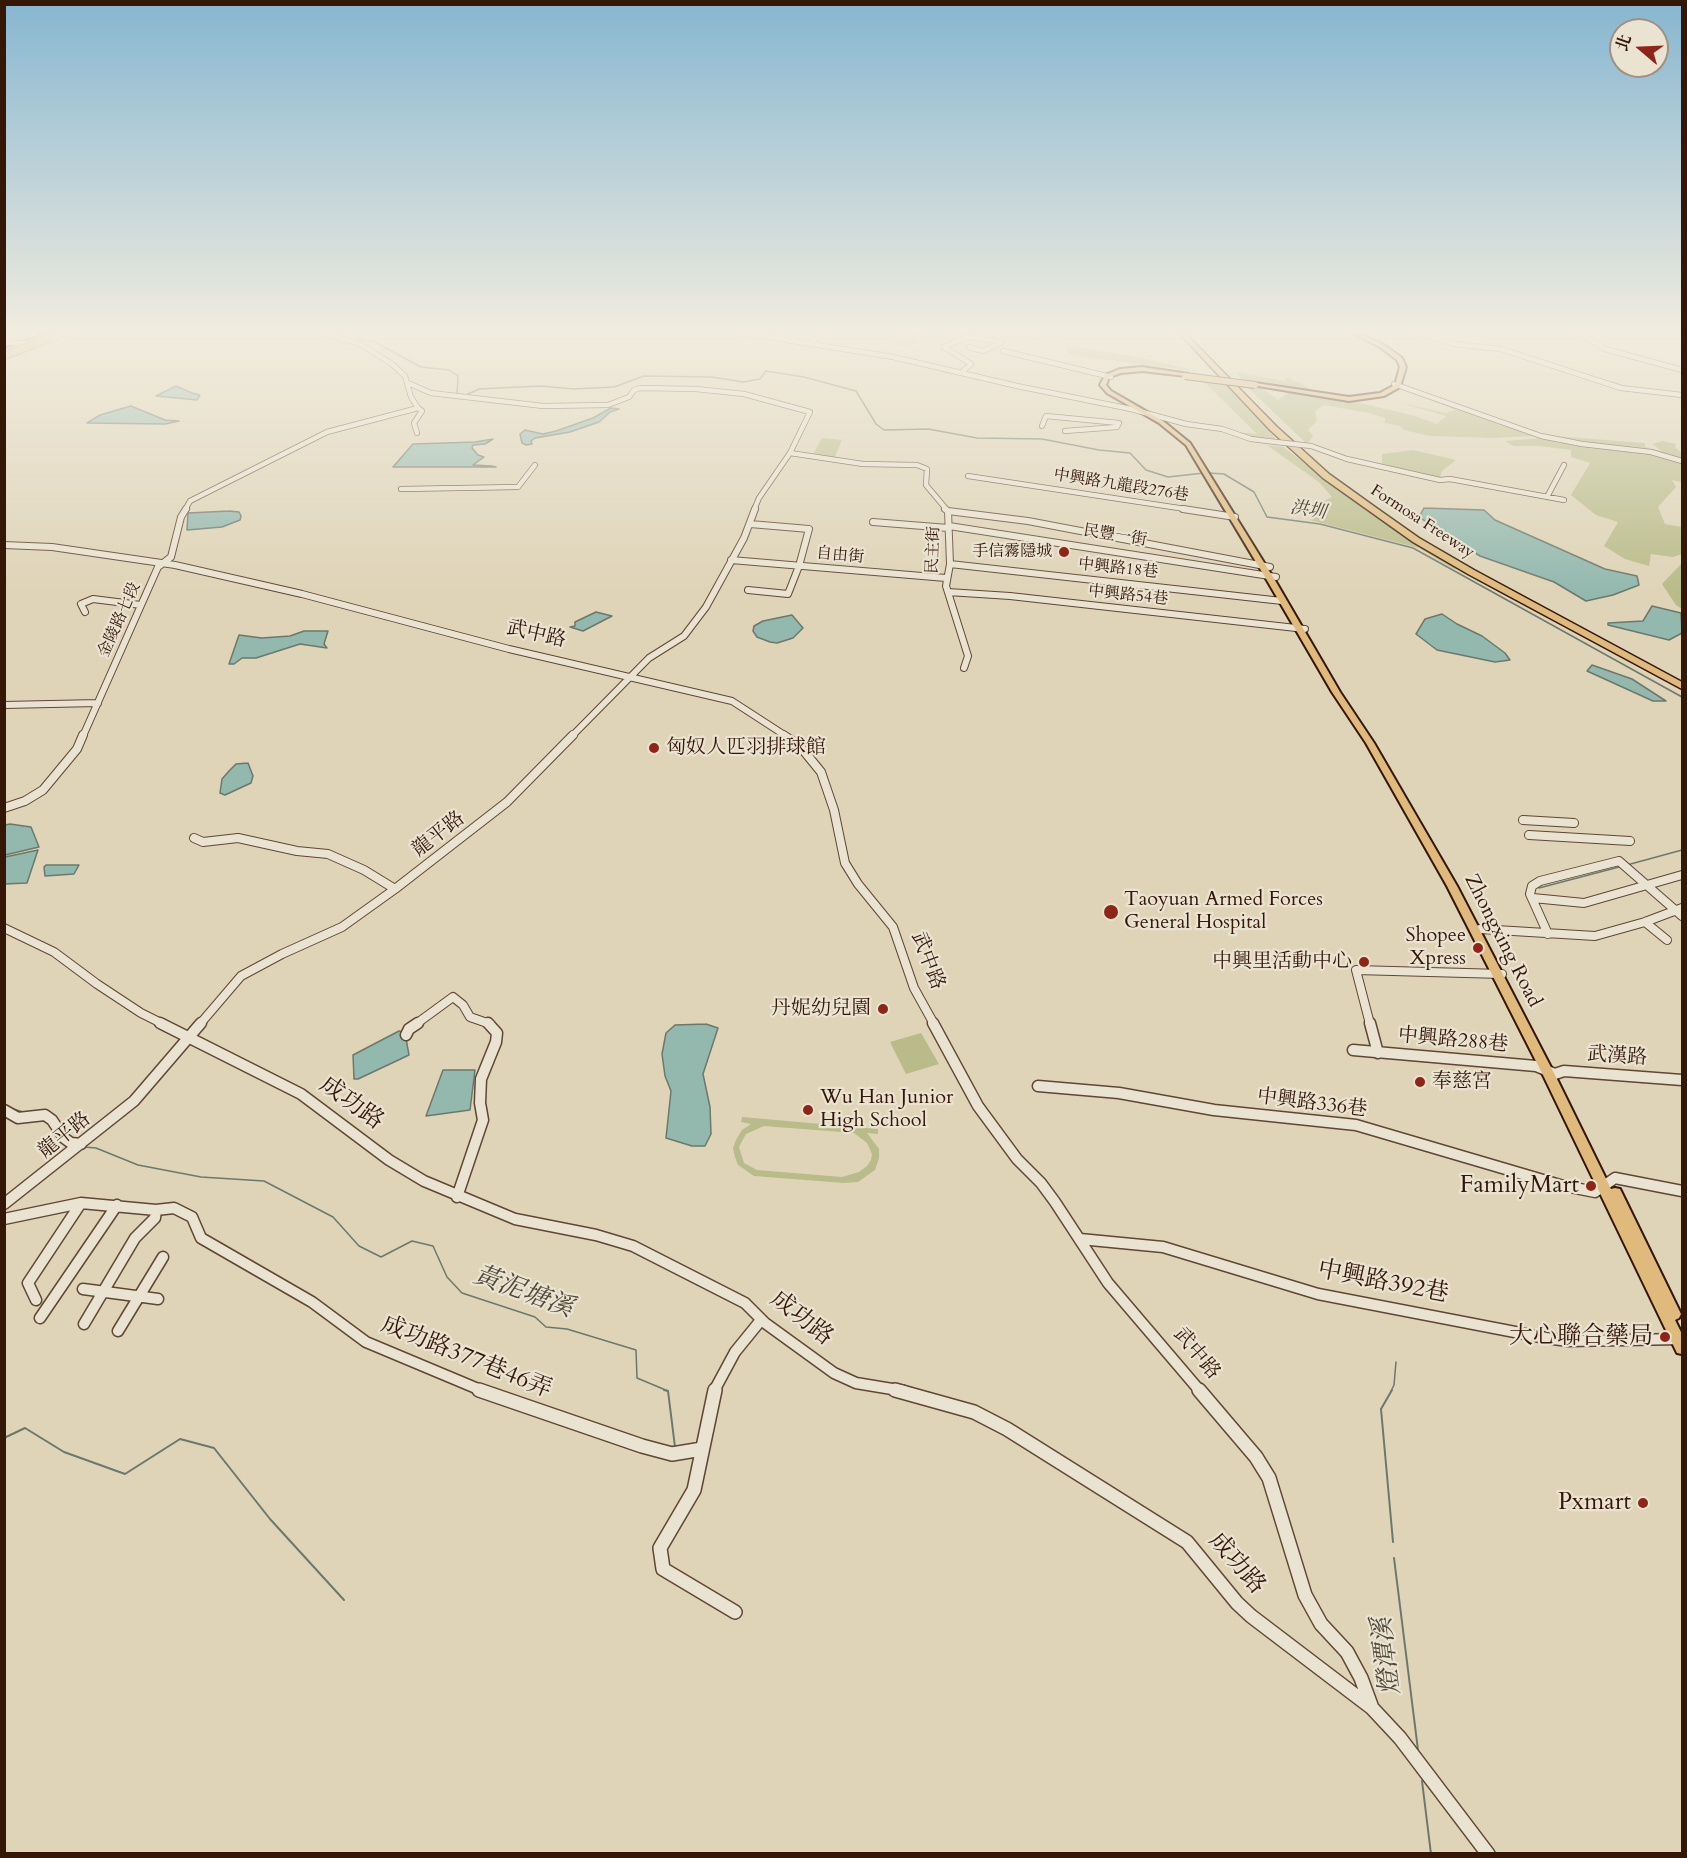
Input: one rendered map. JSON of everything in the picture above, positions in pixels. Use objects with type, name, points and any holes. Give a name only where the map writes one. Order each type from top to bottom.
[{"type":"highway","name":"Formosa Freeway","points":[[1265,420],[1326,476],[1416,540],[1683,686]]},
{"type":"highway","name":"Formosa Freeway","points":[[1275,420],[1333,473],[1378,507],[1477,570],[1683,679]]},
{"type":"main road","points":[[1158,420],[1180,433],[1199,456],[1233,517],[1269,571]]},
{"type":"main road","name":"Zhongxing Road","points":[[1269,571],[1282,601],[1376,744],[1480,929],[1499,974]]},
{"type":"main road","name":"Zhongxing Road","points":[[1269,571],[1426,840],[1499,974],[1606,1183],[1681,1339]]},
{"type":"street","points":[[164,563],[171,557],[184,509],[195,497],[327,432],[374,420]]},
{"type":"street","points":[[416,420],[414,423],[417,433]]},
{"type":"street","name":"龍平路","points":[[4,1204],[134,1101],[241,976],[282,954],[342,927],[395,889],[520,791],[649,658],[684,636],[706,607],[750,524],[759,498],[790,453],[806,420]]},
{"type":"street","points":[[1042,426],[1043,420]]},
{"type":"street","points":[[1065,431],[1118,427],[1119,423],[1079,420]]},
{"type":"street","points":[[1172,420],[1222,429],[1251,439],[1311,446],[1347,459],[1431,478],[1450,479],[1564,500]]},
{"type":"street","points":[[1495,420],[1541,436],[1651,452],[1683,461]]},
{"type":"street","name":"民主街","points":[[790,453],[863,464],[924,466],[927,469],[926,485],[948,511],[950,564],[946,578],[948,592],[968,656],[964,668]]},
{"type":"street","points":[[401,489],[518,487],[535,465]]},
{"type":"street","points":[[1547,497],[1564,465]]},
{"type":"street","name":"中興路九龍段276巷","points":[[968,476],[1233,517]]},
{"type":"street","points":[[948,511],[1028,521],[1190,550],[1269,571]]},
{"type":"street","name":"民豐一街","points":[[873,522],[949,527],[1269,571]]},
{"type":"street","points":[[748,590],[788,594],[800,566],[809,529],[750,524]]},
{"type":"street","name":"金陵路七段","points":[[4,545],[52,547],[164,563]]},
{"type":"street","name":"自由街","points":[[731,560],[946,578]]},
{"type":"street","name":"金陵路七段","points":[[4,808],[16,806],[34,796],[58,774],[77,749],[158,567],[164,563]]},
{"type":"street","name":"武中路","points":[[164,563],[302,594],[450,635],[737,703],[750,714],[799,745],[816,764],[834,810],[845,863],[858,884],[893,927],[914,988],[978,1106],[1017,1158],[1041,1183],[1108,1282],[1256,1457],[1269,1478],[1305,1595],[1321,1623],[1347,1652],[1361,1678],[1372,1708]]},
{"type":"street","name":"中興路18巷","points":[[950,564],[1282,601]]},
{"type":"street","name":"中興路54巷","points":[[948,592],[1010,596],[1302,629]]},
{"type":"street","points":[[84,612],[81,604],[93,598],[141,604]]},
{"type":"street","points":[[4,705],[98,703]]},
{"type":"street","points":[[1523,820],[1574,823]]},
{"type":"street","points":[[1529,835],[1630,841]]},
{"type":"street","points":[[194,838],[202,842],[238,838],[297,851],[328,854],[364,870],[395,889]]},
{"type":"street","points":[[1548,934],[1530,891],[1532,886],[1540,881],[1622,864],[1645,885],[1678,909],[1683,916]]},
{"type":"street","points":[[1533,898],[1584,903],[1683,875]]},
{"type":"street","points":[[1480,929],[1596,936],[1646,922],[1678,909]]},
{"type":"street","points":[[1646,922],[1667,940]]},
{"type":"street","name":"成功路","points":[[4,928],[54,952],[97,984],[141,1012],[301,1094],[389,1160],[424,1181],[457,1197],[515,1219],[596,1235],[633,1246],[745,1303],[762,1320],[834,1373],[856,1383],[910,1392],[974,1412],[1157,1522],[1187,1542],[1237,1603],[1251,1616],[1372,1708],[1400,1738],[1488,1854]]},
{"type":"street","points":[[1378,1053],[1356,970],[1499,974]]},
{"type":"street","points":[[406,1035],[409,1029],[453,997],[463,1005],[470,1017],[488,1022],[497,1033],[496,1042],[481,1079],[480,1102],[483,1120],[457,1197]]},
{"type":"street","name":"中興路288巷","points":[[1353,1050],[1536,1066],[1550,1072]]},
{"type":"street","name":"武漢路","points":[[1550,1072],[1564,1071],[1683,1080]]},
{"type":"street","name":"中興路336巷","points":[[1038,1086],[1119,1093],[1214,1110],[1356,1125],[1560,1185],[1595,1192],[1606,1183]]},
{"type":"street","points":[[4,1110],[18,1118],[45,1115],[52,1120],[64,1138],[71,1143],[81,1144]]},
{"type":"street","points":[[1606,1183],[1615,1178],[1683,1191]]},
{"type":"street","points":[[36,1300],[28,1283],[81,1203]]},
{"type":"street","points":[[4,1219],[81,1203],[156,1210],[155,1218],[135,1238],[84,1324]]},
{"type":"street","points":[[40,1318],[117,1205]]},
{"type":"street","name":"成功路377巷46弄","points":[[156,1210],[174,1208],[192,1217],[201,1238],[312,1302],[366,1341],[466,1385],[672,1455],[702,1449]]},
{"type":"street","name":"中興路392巷","points":[[1080,1239],[1164,1247],[1318,1294],[1504,1328],[1546,1338],[1568,1341],[1681,1339]]},
{"type":"street","points":[[118,1331],[163,1257]]},
{"type":"street","points":[[84,1289],[158,1299]]},
{"type":"street","points":[[735,1612],[663,1569],[660,1548],[694,1490],[714,1391],[735,1352],[762,1320]]},
{"type":"green space","points":[[1242,420],[1258,420],[1276,439],[1235,432],[1257,434]]},
{"type":"green space","points":[[1281,420],[1317,420],[1308,430],[1313,436],[1307,444]]},
{"type":"green space","points":[[1385,420],[1425,420],[1437,424],[1442,420],[1490,420],[1536,436],[1492,438],[1430,436],[1385,423]]},
{"type":"green space","points":[[1554,436],[1645,443],[1645,447],[1662,451],[1652,444],[1663,441],[1676,444],[1675,447],[1682,453],[1682,459]]},
{"type":"green space","points":[[822,438],[842,440],[834,459],[812,456]]},
{"type":"green space","points":[[1542,438],[1654,454],[1682,463],[1682,482],[1672,480],[1676,487],[1658,507],[1665,524],[1682,527],[1682,554],[1673,557],[1651,554],[1649,566],[1625,559],[1604,546],[1618,522],[1596,515],[1571,495],[1590,463],[1571,457],[1571,450],[1513,446],[1505,441]]},
{"type":"green space","points":[[1267,445],[1283,447],[1367,510],[1459,568],[1454,569],[1419,548],[1310,520],[1314,506],[1332,497],[1320,483]]},
{"type":"green space","points":[[1413,450],[1456,460],[1442,471],[1440,477],[1382,464],[1382,454]]},
{"type":"green space","points":[[1682,563],[1682,609],[1676,605],[1662,584]]},
{"type":"green space","points":[[921,1033],[939,1064],[906,1074],[890,1042]]},
{"type":"green space","points":[[742,1117],[878,1129],[878,1134],[867,1133],[879,1149],[879,1158],[875,1170],[858,1182],[844,1183],[754,1176],[738,1165],[735,1157],[733,1148],[736,1140],[742,1130],[751,1124],[741,1122]],"holes":[[[764,1126],[854,1133],[867,1143],[872,1154],[871,1160],[859,1172],[842,1177],[757,1170],[744,1163],[739,1147],[746,1134]]]},
{"type":"water","points":[[92,420],[179,421],[165,424],[87,423]]},
{"type":"water","points":[[588,420],[602,420],[570,432],[535,438],[531,441],[532,444],[522,443],[520,434],[525,430],[543,434]]},
{"type":"water","points":[[493,439],[485,444],[473,445],[472,448],[478,455],[484,457],[473,465],[496,467],[393,467],[413,444],[475,442]]},
{"type":"water","points":[[1424,508],[1484,510],[1495,520],[1605,569],[1637,576],[1639,585],[1613,595],[1586,601],[1554,582],[1480,556],[1419,517]]},
{"type":"water","points":[[239,512],[240,520],[222,527],[187,530],[188,513]]},
{"type":"water","points":[[1652,606],[1681,613],[1682,633],[1669,640],[1608,625],[1608,623],[1643,621]]},
{"type":"water","points":[[596,612],[612,616],[583,631],[570,627],[575,626],[575,622]]},
{"type":"water","points":[[1442,614],[1482,636],[1505,653],[1510,660],[1495,662],[1437,650],[1416,634],[1425,619]]},
{"type":"water","points":[[792,615],[803,628],[793,638],[777,643],[770,642],[757,637],[753,631],[754,626],[763,621]]},
{"type":"water","points":[[304,631],[328,631],[324,644],[327,648],[300,644],[256,658],[242,658],[234,664],[229,664],[239,635],[262,638],[290,636]]},
{"type":"water","points":[[1592,665],[1632,679],[1666,701],[1653,701],[1587,671]]},
{"type":"water","points":[[248,763],[253,776],[251,783],[225,795],[220,793],[222,779],[229,771],[236,764]]},
{"type":"water","points":[[5,825],[31,827],[39,847],[5,855]]},
{"type":"water","points":[[38,850],[27,883],[5,884],[5,857]]},
{"type":"water","points":[[46,865],[79,865],[74,874],[45,876],[44,867]]},
{"type":"water","points":[[706,1024],[718,1028],[703,1074],[710,1107],[711,1134],[705,1146],[692,1146],[666,1138],[671,1091],[665,1076],[662,1054],[666,1033],[675,1025]]},
{"type":"water","points":[[399,1031],[405,1033],[409,1055],[354,1079],[353,1055]]},
{"type":"water","points":[[443,1070],[475,1070],[470,1110],[426,1116]]},
{"type":"waterway","name":"洪圳","points":[[873,420],[884,430],[928,429],[977,438],[1042,439],[1099,450],[1130,453],[1146,470],[1168,477],[1204,473]]},
{"type":"waterway","name":"洪圳","points":[[1209,473],[1224,474],[1254,492],[1267,517],[1320,524],[1413,548],[1682,697]]},
{"type":"waterway","points":[[1627,865],[1682,850]]},
{"type":"waterway","points":[[1539,888],[1619,867]]},
{"type":"waterway","name":"黃泥塘溪","points":[[10,1108],[23,1112]]},
{"type":"waterway","name":"黃泥塘溪","points":[[84,1147],[96,1148],[138,1165],[201,1177],[264,1181],[333,1217],[359,1246],[381,1257],[412,1241],[433,1246],[447,1277],[462,1293],[535,1317],[546,1327],[567,1329],[636,1350],[637,1378],[668,1391]]},
{"type":"waterway","name":"燈潭溪","points":[[1391,1391],[1394,1385],[1396,1362]]},
{"type":"waterway","name":"黃泥塘溪","points":[[664,1390],[668,1391]]},
{"type":"waterway","name":"燈潭溪","points":[[1392,1390],[1381,1409],[1393,1542]]},
{"type":"waterway","name":"黃泥塘溪","points":[[668,1391],[675,1447]]},
{"type":"waterway","name":"黃泥塘溪","points":[[4,1438],[25,1428],[64,1452],[125,1474],[180,1439],[214,1448],[270,1519],[344,1600]]},
{"type":"waterway","name":"燈潭溪","points":[[1394,1558],[1418,1750]]},
{"type":"waterway","name":"燈潭溪","points":[[1422,1781],[1431,1854]]},
{"type":"place","name":"手信霧隱城","points":[[1064,552]]},
{"type":"place","name":"匈奴人匹羽排球館","points":[[654,748]]},
{"type":"place","name":"Taoyuan Armed Forces General Hospital","points":[[1111,912]]},
{"type":"place","name":"Shopee Xpress","points":[[1478,948]]},
{"type":"place","name":"中興里活動中心","points":[[1364,962]]},
{"type":"place","name":"丹妮幼兒園","points":[[883,1009]]},
{"type":"place","name":"奉慈宮","points":[[1420,1082]]},
{"type":"place","name":"Wu Han Junior High School","points":[[808,1110]]},
{"type":"place","name":"FamilyMart","points":[[1591,1186]]},
{"type":"place","name":"大心聯合藥局","points":[[1665,1337]]},
{"type":"place","name":"Pxmart","points":[[1643,1503]]}]
